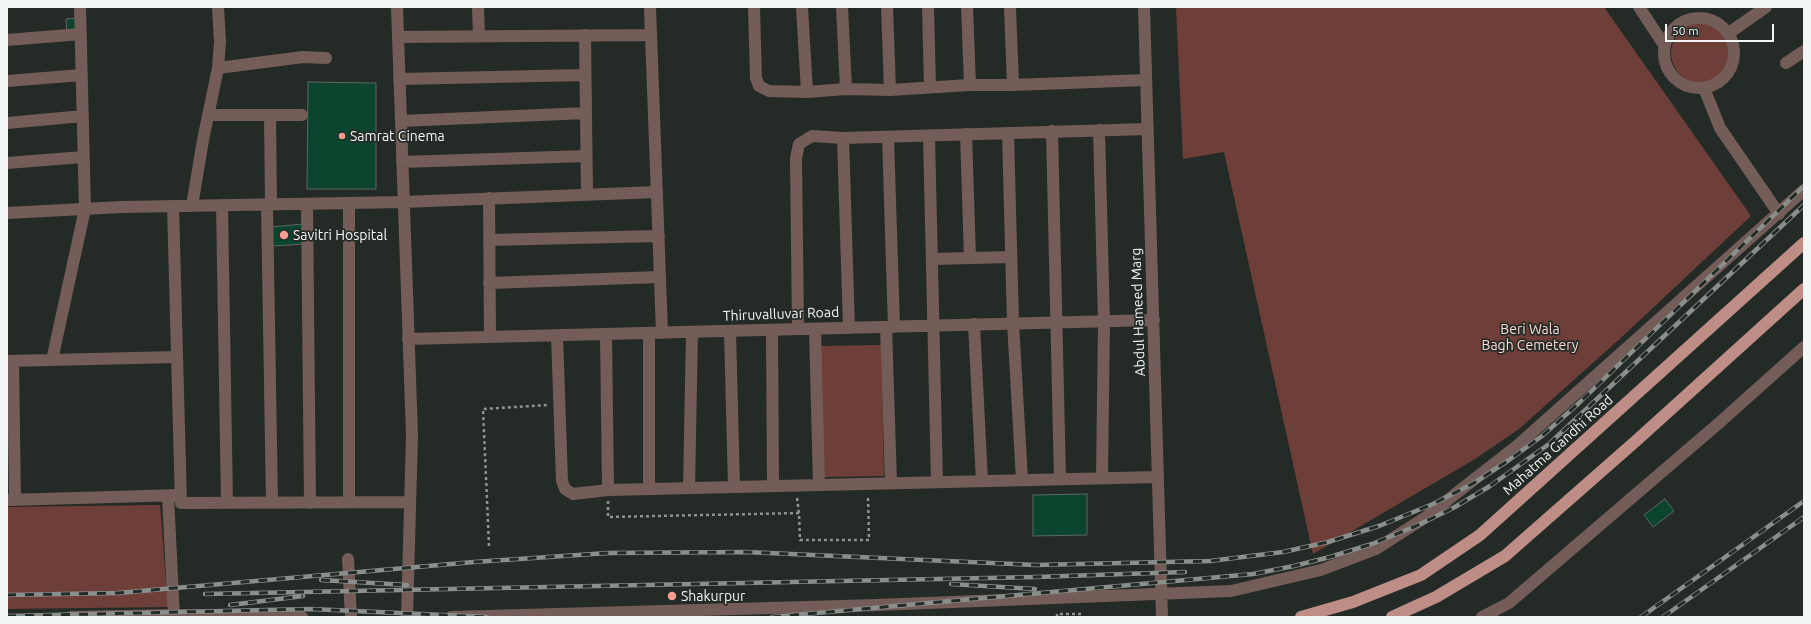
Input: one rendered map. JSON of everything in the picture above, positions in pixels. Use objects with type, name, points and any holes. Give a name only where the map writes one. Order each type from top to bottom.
[{"type":"main road","name":"Mahatma Gandhi Road","points":[[1300,617],[1352,602],[1421,575],[1480,535],[1804,243]]},
{"type":"main road","points":[[1392,617],[1436,597],[1505,556],[1632,445],[1804,289]]},
{"type":"street","points":[[52,360],[85,209],[80,7]]},
{"type":"street","points":[[192,206],[218,68],[220,42],[218,7]]},
{"type":"street","points":[[397,7],[412,435],[407,617]]},
{"type":"street","points":[[478,7],[479,36]]},
{"type":"street","points":[[650,7],[662,333]]},
{"type":"street","points":[[754,7],[756,78],[759,86],[775,92],[806,92],[846,89],[890,90],[970,85],[1014,85],[1146,80]]},
{"type":"street","points":[[802,7],[806,92]]},
{"type":"street","points":[[842,7],[846,89]]},
{"type":"street","points":[[887,7],[890,90]]},
{"type":"street","points":[[928,7],[930,87]]},
{"type":"street","points":[[967,7],[970,85]]},
{"type":"street","points":[[1010,7],[1014,85]]},
{"type":"street","name":"Abdul Hameed Marg","points":[[1144,7],[1162,617]]},
{"type":"street","points":[[1639,7],[1664,45]]},
{"type":"street","points":[[1728,33],[1766,7]]},
{"type":"street","points":[[1706,18],[1719,23],[1728,33],[1734,48],[1734,60],[1728,74],[1718,82],[1704,88],[1692,88],[1679,82],[1669,72],[1664,58],[1664,45],[1669,33],[1679,23],[1689,19],[1706,18]]},
{"type":"street","points":[[7,40],[81,34]]},
{"type":"street","points":[[585,35],[587,194]]},
{"type":"street","points":[[398,37],[651,35]]},
{"type":"street","points":[[1786,63],[1804,51]]},
{"type":"street","points":[[218,68],[303,57],[326,58]]},
{"type":"street","points":[[7,81],[82,75]]},
{"type":"street","points":[[399,79],[585,75]]},
{"type":"street","points":[[1704,88],[1720,128],[1779,214]]},
{"type":"street","points":[[401,121],[586,113]]},
{"type":"street","points":[[208,115],[302,115]]},
{"type":"street","points":[[270,115],[269,204],[272,503]]},
{"type":"street","points":[[7,123],[83,116]]},
{"type":"street","points":[[798,329],[796,158],[799,144],[812,136],[844,138],[1148,129]]},
{"type":"street","points":[[1099,130],[1104,321],[1102,478]]},
{"type":"street","points":[[1052,132],[1060,479]]},
{"type":"street","points":[[1008,133],[1013,323],[1022,480]]},
{"type":"street","points":[[966,134],[970,258]]},
{"type":"street","points":[[929,136],[937,482]]},
{"type":"street","points":[[888,137],[891,483]]},
{"type":"street","points":[[844,138],[849,328]]},
{"type":"street","points":[[402,162],[586,156]]},
{"type":"street","points":[[7,163],[83,157]]},
{"type":"street","points":[[451,617],[869,605],[1230,591],[1321,570],[1376,549],[1426,517],[1518,445],[1779,214],[1804,190]]},
{"type":"street","points":[[7,213],[173,206],[404,202],[657,192]]},
{"type":"street","points":[[489,198],[490,337]]},
{"type":"street","points":[[349,203],[349,502]]},
{"type":"street","points":[[308,204],[310,502]]},
{"type":"street","points":[[222,205],[227,503]]},
{"type":"street","points":[[173,206],[181,503],[410,502]]},
{"type":"street","points":[[489,240],[659,236]]},
{"type":"street","points":[[933,259],[1011,257]]},
{"type":"street","points":[[489,283],[660,277]]},
{"type":"street","name":"Thiruvalluvar Road","points":[[408,339],[1154,320]]},
{"type":"street","points":[[974,324],[982,481]]},
{"type":"street","points":[[815,328],[819,485]]},
{"type":"street","points":[[772,330],[773,486]]},
{"type":"street","points":[[730,331],[734,487]]},
{"type":"street","points":[[689,488],[692,332]]},
{"type":"street","points":[[649,489],[650,333]]},
{"type":"street","points":[[606,334],[608,490]]},
{"type":"street","points":[[558,335],[562,481],[565,489],[573,494],[608,490],[1158,477]]},
{"type":"street","points":[[1482,617],[1509,603],[1720,423],[1804,347]]},
{"type":"street","points":[[177,357],[10,361],[11,500],[180,495]]},
{"type":"street","points":[[168,496],[174,616]]},
{"type":"street","points":[[348,559],[351,617]]},
{"type":"street","points":[[71,617],[302,617]]},
{"type":"path","points":[[489,546],[483,409],[560,405]]},
{"type":"path","points":[[608,490],[608,518],[800,513],[800,540],[868,540],[868,483]]},
{"type":"path","points":[[1057,617],[1057,614],[1081,614]]},
{"type":"green space","name":"Beri Wala Bagh Cemetery","points":[[1176,7],[1604,7],[1751,216],[1624,335],[1519,429],[1475,459],[1313,554],[1224,152],[1183,159]]},
{"type":"green space","points":[[1695,23],[1707,23],[1718,28],[1726,36],[1731,47],[1729,65],[1718,78],[1707,83],[1695,83],[1684,78],[1676,70],[1671,59],[1671,47],[1676,36],[1684,28]]},
{"type":"green space","points":[[881,345],[884,476],[823,477],[819,346]]},
{"type":"green space","points":[[160,505],[168,607],[7,609],[7,507]]},
{"type":"building","points":[[79,18],[80,33],[67,34],[66,19]]},
{"type":"building","name":"Samrat Cinema","points":[[308,82],[376,83],[376,189],[307,189]]},
{"type":"building","points":[[303,224],[305,244],[272,246],[271,227]]},
{"type":"building","points":[[1087,494],[1087,535],[1033,536],[1033,495]]},
{"type":"building","points":[[1665,499],[1674,511],[1653,527],[1644,515]]},
{"type":"railway","points":[[7,595],[118,593],[474,562],[608,553],[746,552],[1036,565],[1210,561],[1283,552],[1328,542],[1379,526],[1433,504],[1474,483],[1542,436],[1579,403],[1804,186]]},
{"type":"railway","points":[[772,617],[1253,574],[1330,557],[1372,544],[1416,526],[1455,507],[1490,486],[1549,444],[1804,205]]},
{"type":"railway","points":[[1641,617],[1804,501]]},
{"type":"railway","points":[[1663,617],[1804,517]]},
{"type":"railway","points":[[205,594],[1036,577],[1185,572]]},
{"type":"railway","points":[[321,580],[407,585]]},
{"type":"railway","points":[[951,584],[1035,589]]},
{"type":"railway","points":[[230,605],[303,596]]},
{"type":"railway","points":[[7,616],[311,609],[487,617]]},
{"type":"place","name":"Samrat Cinema","points":[[342,136]]},
{"type":"place","name":"Savitri Hospital","points":[[284,235]]},
{"type":"place","name":"Shakurpur","points":[[672,596]]}]
